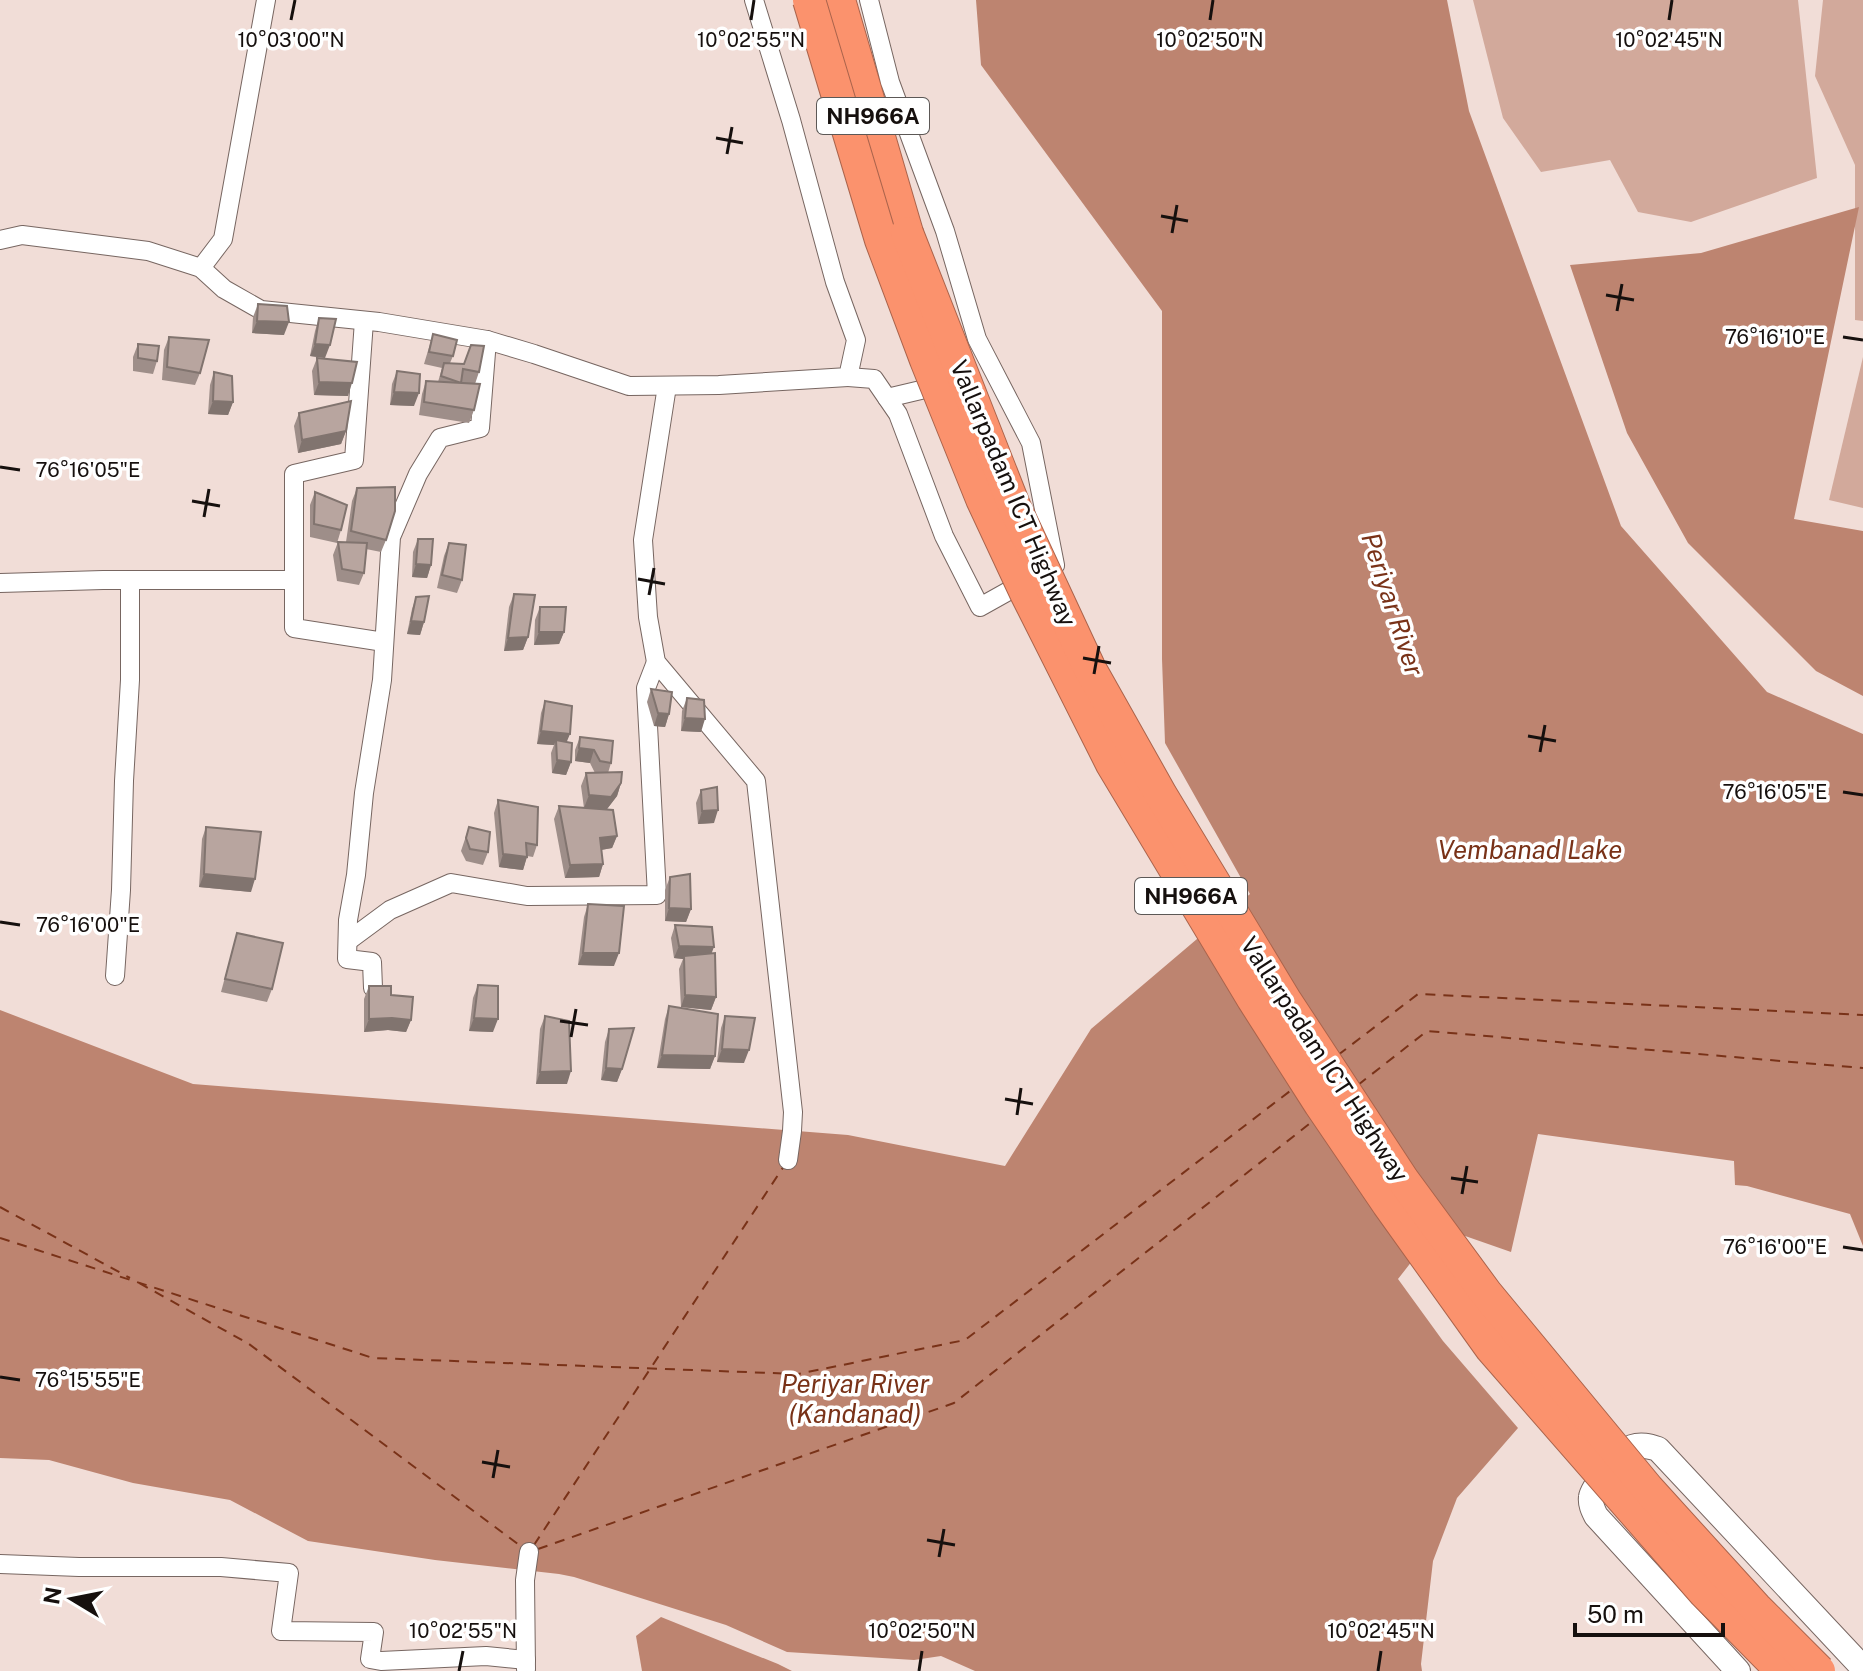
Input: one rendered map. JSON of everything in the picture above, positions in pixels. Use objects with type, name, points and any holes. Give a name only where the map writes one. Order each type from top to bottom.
[{"type":"highway","name":"Vallarpadam ICT Highway","points":[[809,0],[881,240],[926,360],[982,499],[1112,764],[1320,1104],[1491,1348],[1704,1592],[1782,1671]]},
{"type":"highway","name":"Vallarpadam ICT Highway","points":[[839,0],[907,233],[1015,508],[1089,667],[1161,795],[1293,1013],[1403,1180],[1486,1293],[1648,1489],[1756,1608],[1819,1671]]},
{"type":"street","points":[[201,268],[223,239],[266,0]]},
{"type":"street","points":[[754,0],[791,120],[835,282],[856,340],[848,377]]},
{"type":"street","points":[[0,240],[22,235],[148,251],[201,268],[224,289],[261,310],[364,321],[487,340],[629,386],[848,377],[874,379],[898,414],[944,536],[980,607],[1055,565],[1031,443],[977,339],[945,231],[890,82],[869,0]]},
{"type":"street","points":[[364,321],[354,460],[294,474],[294,628],[384,642]]},
{"type":"street","points":[[373,988],[372,962],[347,959],[348,920],[382,680],[391,537],[418,474],[440,438],[480,428],[487,340]]},
{"type":"street","points":[[887,398],[994,373]]},
{"type":"street","points":[[667,386],[643,540],[648,617],[656,662],[756,781],[793,1112],[788,1160]]},
{"type":"street","points":[[115,976],[130,680],[130,580]]},
{"type":"street","points":[[0,583],[294,580]]},
{"type":"street","points":[[348,941],[390,910],[451,883],[527,896],[657,895],[646,688],[656,662]]},
{"type":"street","points":[[1738,1671],[1596,1516],[1590,1499],[1594,1488],[1629,1449],[1638,1445],[1658,1449],[1863,1668]]},
{"type":"street","points":[[0,1564],[221,1567],[289,1573],[281,1631],[374,1632],[370,1659],[381,1661],[486,1656],[526,1665],[525,1580],[529,1552]]},
{"type":"shaded area","points":[[1473,0],[1798,0],[1817,178],[1691,222],[1638,212],[1610,160],[1541,172],[1503,118]]},
{"type":"shaded area","points":[[1823,0],[1863,0],[1863,321],[1855,320],[1855,165],[1815,76]]},
{"type":"shaded area","points":[[1863,357],[1863,508],[1829,500]]},
{"type":"water","points":[[976,0],[1447,0],[1469,111],[1621,526],[1767,692],[1863,734],[1863,1246],[1850,1214],[1735,1185],[1734,1161],[1538,1134],[1511,1252],[1448,1230],[1416,1256],[1398,1279],[1443,1341],[1518,1428],[1457,1498],[1433,1561],[1422,1671],[975,1671],[941,1656],[914,1660],[787,1652],[726,1625],[574,1577],[308,1541],[230,1500],[133,1483],[49,1460],[0,1458],[0,1010],[193,1084],[848,1135],[1005,1166],[1091,1029],[1250,894],[1165,743],[1162,659],[1162,311],[981,65]]},
{"type":"water","points":[[1859,207],[1794,519],[1863,531],[1863,696],[1816,671],[1688,543],[1627,433],[1570,265],[1701,253]]},
{"type":"water","points":[[661,1617],[792,1671],[642,1671],[636,1636]]},
{"type":"building","points":[[258,304],[287,306],[289,322],[257,321]]},
{"type":"building","points":[[319,318],[336,319],[330,345],[315,344]]},
{"type":"building","points":[[433,334],[457,340],[453,356],[429,352]]},
{"type":"building","points":[[169,337],[209,340],[200,373],[167,367]]},
{"type":"building","points":[[138,344],[159,346],[157,361],[138,358]]},
{"type":"building","points":[[471,345],[484,346],[479,372],[463,369],[461,383],[441,376],[444,363],[464,364]]},
{"type":"building","points":[[317,358],[357,362],[352,383],[319,382]]},
{"type":"building","points":[[397,371],[420,374],[419,393],[394,392]]},
{"type":"building","points":[[214,372],[232,376],[233,402],[213,401]]},
{"type":"building","points":[[426,381],[480,384],[474,410],[424,402]]},
{"type":"building","points":[[351,401],[346,431],[302,440],[299,413]]},
{"type":"building","points":[[395,487],[395,511],[386,540],[351,531],[357,488]]},
{"type":"building","points":[[315,492],[347,505],[341,530],[314,524]]},
{"type":"building","points":[[418,539],[433,539],[431,565],[416,564]]},
{"type":"building","points":[[338,542],[367,543],[364,573],[342,569]]},
{"type":"building","points":[[449,543],[466,545],[462,580],[442,575]]},
{"type":"building","points":[[514,594],[535,595],[528,637],[508,638]]},
{"type":"building","points":[[429,596],[424,622],[411,621],[416,597]]},
{"type":"building","points":[[540,607],[566,607],[564,632],[539,632]]},
{"type":"building","points":[[651,689],[672,692],[669,714],[658,713]]},
{"type":"building","points":[[687,698],[704,700],[705,719],[685,718]]},
{"type":"building","points":[[545,701],[572,706],[570,734],[541,731]]},
{"type":"building","points":[[580,737],[613,741],[611,763],[600,761],[594,750],[579,748]]},
{"type":"building","points":[[556,740],[572,743],[571,762],[557,760]]},
{"type":"building","points":[[622,772],[621,783],[611,797],[589,795],[586,773]]},
{"type":"building","points":[[717,787],[718,810],[702,811],[701,790]]},
{"type":"building","points":[[498,800],[538,807],[537,845],[526,843],[527,857],[503,854]]},
{"type":"building","points":[[559,806],[613,810],[617,836],[600,838],[603,864],[570,865]]},
{"type":"building","points":[[206,827],[261,832],[255,879],[204,874]]},
{"type":"building","points":[[469,827],[490,832],[488,852],[470,849],[466,838]]},
{"type":"building","points":[[690,874],[691,909],[669,908],[670,877]]},
{"type":"building","points":[[588,904],[624,906],[619,953],[583,953]]},
{"type":"building","points":[[675,925],[712,927],[714,947],[679,946]]},
{"type":"building","points":[[237,933],[283,943],[272,989],[225,979]]},
{"type":"building","points":[[715,953],[716,997],[685,995],[684,956]]},
{"type":"building","points":[[478,985],[498,986],[498,1019],[474,1018]]},
{"type":"building","points":[[369,986],[391,986],[391,995],[413,997],[411,1020],[369,1019]]},
{"type":"building","points":[[669,1006],[718,1014],[715,1056],[662,1055]]},
{"type":"building","points":[[545,1016],[569,1021],[571,1071],[540,1072]]},
{"type":"building","points":[[725,1016],[755,1018],[749,1050],[722,1049]]},
{"type":"building","points":[[634,1028],[622,1069],[606,1068],[609,1029]]},
{"type":"ferry route","points":[[1338,1055],[1418,994],[1863,1015]]},
{"type":"ferry route","points":[[1358,1085],[1427,1031],[1863,1068]]},
{"type":"ferry route","points":[[0,1238],[373,1358],[798,1374],[965,1340],[1294,1088]]},
{"type":"ferry route","points":[[538,1549],[954,1403],[1313,1121]]},
{"type":"ferry route","points":[[534,1545],[784,1166]]},
{"type":"ferry route","points":[[0,1207],[130,1278]]},
{"type":"ferry route","points":[[139,1283],[249,1344],[522,1547]]},
{"type":"water label","name":"Periyar River","points":[[1393,604]]},
{"type":"water label","name":"Vembanad Lake","points":[[1530,849]]},
{"type":"water label","name":"Periyar River (Kandanad)","points":[[855,1398]]}]
